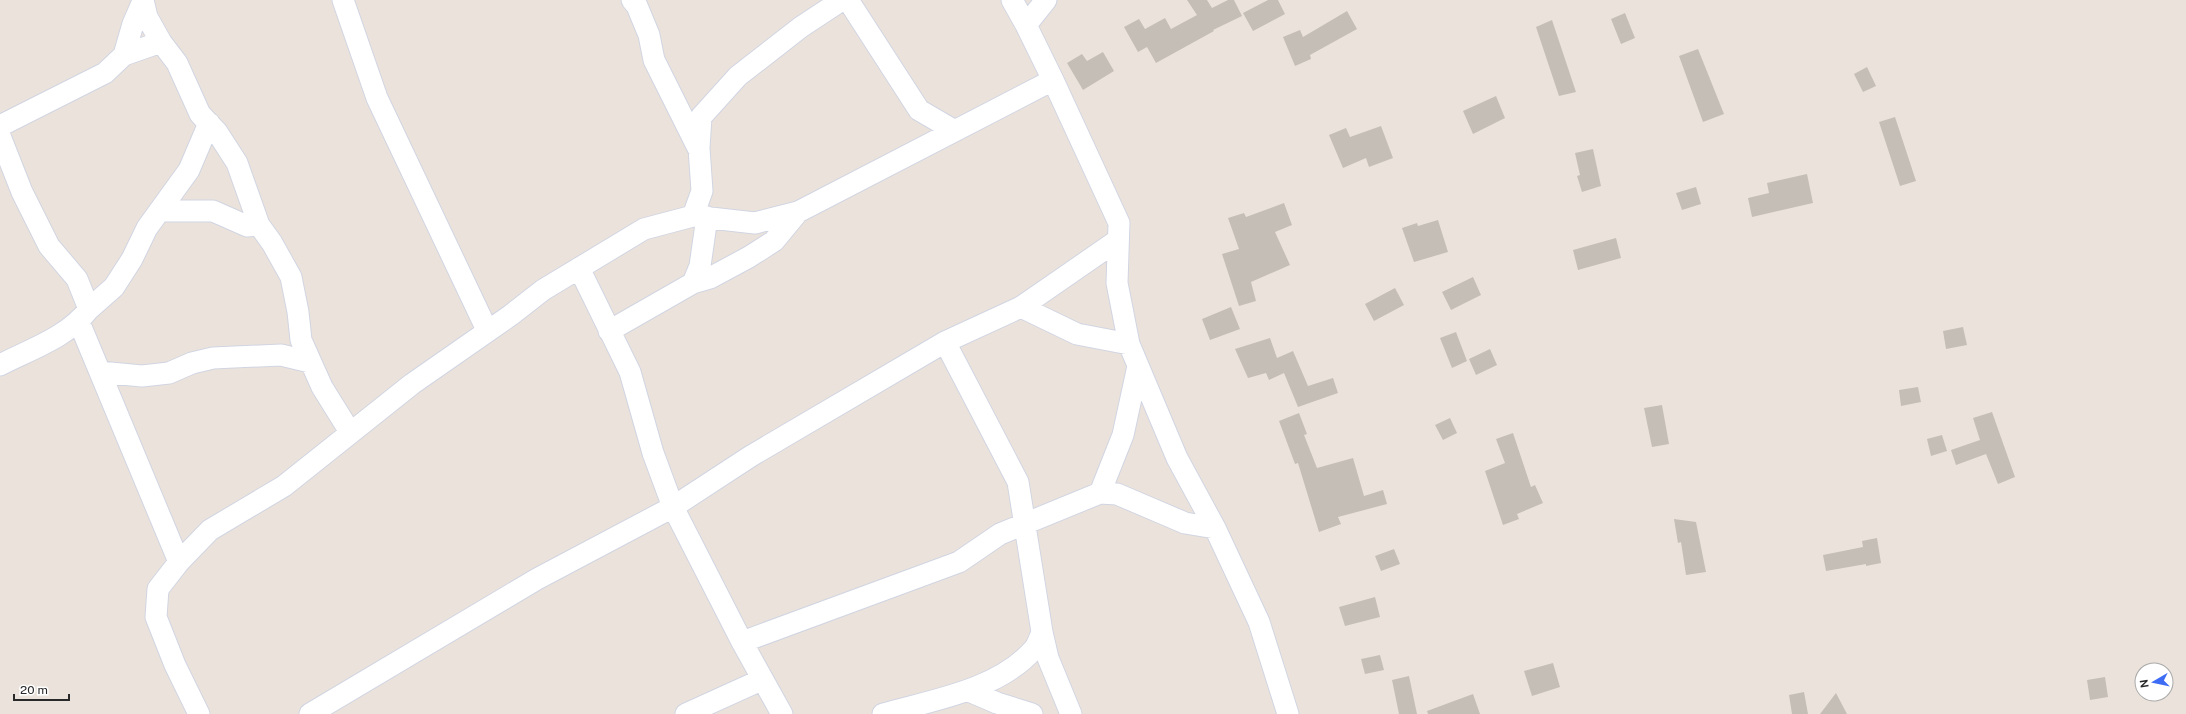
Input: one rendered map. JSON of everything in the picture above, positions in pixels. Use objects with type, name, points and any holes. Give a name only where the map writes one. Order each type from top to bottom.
[{"type":"street","points":[[342,0],[377,98],[487,330]]},
{"type":"street","points":[[632,0],[637,6],[649,35],[654,60],[699,148]]},
{"type":"street","points":[[693,283],[700,266],[700,217],[702,191],[699,148],[701,116],[738,76],[801,27],[842,0]]},
{"type":"street","points":[[848,0],[919,110],[923,148]]},
{"type":"street","points":[[1012,0],[1026,24],[1053,80],[1108,196],[1119,223],[1117,283],[1129,344],[1177,458],[1215,528],[1259,622],[1288,714]]},
{"type":"street","points":[[1026,24],[1046,0]]},
{"type":"street","points":[[143,1],[147,17],[161,42],[177,63],[200,114],[218,132],[237,163],[259,225],[272,243],[291,277],[298,312],[301,340],[310,362],[322,387],[350,432]]},
{"type":"street","points":[[124,55],[133,24],[143,1]]},
{"type":"street","points":[[0,126],[105,73],[124,55],[161,42]]},
{"type":"street","points":[[199,714],[156,617],[158,589],[179,562],[210,530],[284,486],[412,384],[487,330],[511,315],[543,290],[644,229],[700,217],[755,223],[798,212],[1053,80]]},
{"type":"street","points":[[919,110],[955,131]]},
{"type":"street","points":[[0,365],[59,336],[84,316],[114,287],[132,259],[147,228],[189,170],[209,123]]},
{"type":"street","points":[[0,136],[22,192],[49,246],[76,279],[84,316],[100,372],[179,562]]},
{"type":"street","points":[[160,211],[212,211],[247,226],[259,225]]},
{"type":"street","points":[[610,331],[693,283],[710,278],[774,240],[798,212]]},
{"type":"street","points":[[310,714],[537,579],[673,506],[751,456],[945,342],[1021,307],[1118,240]]},
{"type":"street","points":[[579,268],[630,372],[653,453],[673,506],[761,680],[782,714]]},
{"type":"street","points":[[1021,307],[1077,334],[1129,344]]},
{"type":"street","points":[[945,342],[1018,482],[1026,524],[1030,564],[1042,632],[1048,658],[1071,714]]},
{"type":"street","points":[[100,372],[142,376],[169,373],[192,362],[227,357],[281,355],[310,362]]},
{"type":"street","points":[[1100,494],[1123,435],[1138,366]]},
{"type":"street","points":[[742,642],[959,562],[1000,534],[1100,494],[1117,494],[1185,523],[1215,528]]},
{"type":"street","points":[[883,714],[969,691],[1014,667],[1035,648],[1042,632]]},
{"type":"street","points":[[686,714],[761,680]]},
{"type":"street","points":[[969,691],[997,703],[1032,714]]},
{"type":"building","points":[[1187,0],[1207,0],[1212,8],[1228,0],[1234,0],[1242,16],[1213,30],[1214,31],[1156,63],[1147,47],[1138,52],[1124,27],[1139,19],[1145,29],[1165,18],[1171,29],[1197,15]]},
{"type":"building","points":[[1268,0],[1278,0],[1285,14],[1253,31],[1243,13]]},
{"type":"building","points":[[1347,11],[1357,29],[1310,55],[1311,59],[1295,66],[1283,37],[1300,30],[1303,37]]},
{"type":"building","points":[[1625,13],[1635,38],[1621,44],[1611,19]]},
{"type":"building","points":[[1552,20],[1576,92],[1559,96],[1536,27]]},
{"type":"building","points":[[1698,49],[1724,114],[1703,122],[1679,56]]},
{"type":"building","points":[[1103,52],[1114,71],[1083,90],[1067,63],[1082,54],[1087,61]]},
{"type":"building","points":[[1867,67],[1876,86],[1863,92],[1854,74]]},
{"type":"building","points":[[1496,96],[1505,118],[1473,134],[1463,111]]},
{"type":"building","points":[[1895,117],[1916,181],[1900,186],[1879,122]]},
{"type":"building","points":[[1381,126],[1393,158],[1369,167],[1366,158],[1343,168],[1329,135],[1346,128],[1350,137]]},
{"type":"building","points":[[1593,149],[1601,186],[1582,192],[1577,176],[1580,175],[1575,153]]},
{"type":"building","points":[[1807,174],[1813,203],[1752,217],[1748,198],[1769,193],[1767,183]]},
{"type":"building","points":[[1696,187],[1701,204],[1682,210],[1676,193]]},
{"type":"building","points":[[1284,203],[1292,225],[1275,232],[1290,265],[1251,282],[1256,301],[1239,306],[1222,254],[1239,249],[1228,218],[1244,213],[1246,217]]},
{"type":"building","points":[[1438,220],[1448,252],[1414,262],[1402,228],[1417,223],[1418,226]]},
{"type":"building","points":[[1616,238],[1621,258],[1578,270],[1573,250]]},
{"type":"building","points":[[1473,277],[1481,295],[1451,310],[1442,292]]},
{"type":"building","points":[[1395,288],[1404,305],[1374,321],[1365,304]]},
{"type":"building","points":[[1231,307],[1240,329],[1210,340],[1202,319]]},
{"type":"building","points":[[1963,327],[1967,345],[1946,349],[1943,331]]},
{"type":"building","points":[[1456,332],[1467,361],[1452,368],[1440,338]]},
{"type":"building","points":[[1270,338],[1277,358],[1293,351],[1308,386],[1333,378],[1338,393],[1298,407],[1284,373],[1269,380],[1266,373],[1248,378],[1235,349]]},
{"type":"building","points":[[1490,349],[1497,365],[1476,375],[1469,359]]},
{"type":"building","points":[[1918,387],[1921,402],[1901,406],[1899,390]]},
{"type":"building","points":[[1662,405],[1669,444],[1652,447],[1644,408]]},
{"type":"building","points":[[1992,412],[2015,477],[1998,484],[1986,454],[1956,465],[1951,450],[1980,440],[1973,418]]},
{"type":"building","points":[[1299,413],[1307,434],[1304,435],[1317,468],[1353,458],[1364,496],[1383,490],[1387,504],[1338,517],[1341,524],[1319,532],[1298,463],[1295,464],[1279,421]]},
{"type":"building","points":[[1450,418],[1457,433],[1443,440],[1435,425]]},
{"type":"building","points":[[1513,433],[1531,487],[1535,485],[1543,503],[1517,514],[1519,519],[1503,525],[1485,471],[1505,463],[1496,439]]},
{"type":"building","points":[[1942,435],[1947,451],[1931,456],[1927,439]]},
{"type":"building","points":[[1674,519],[1696,522],[1706,572],[1686,575],[1681,542],[1678,543]]},
{"type":"building","points":[[1877,538],[1881,563],[1826,571],[1823,555],[1863,547],[1862,541]]},
{"type":"building","points":[[1394,549],[1400,564],[1381,571],[1375,556]]},
{"type":"building","points":[[1375,597],[1380,617],[1345,626],[1339,607]]},
{"type":"building","points":[[1380,655],[1384,670],[1365,674],[1361,659]]},
{"type":"building","points":[[1553,663],[1560,687],[1532,696],[1524,671]]},
{"type":"building","points":[[1409,676],[1417,714],[1399,714],[1392,680]]},
{"type":"building","points":[[2105,677],[2108,697],[2090,700],[2087,680]]},
{"type":"building","points":[[1804,692],[1808,714],[1792,714],[1789,695]]},
{"type":"building","points":[[1836,693],[1847,714],[1820,714]]},
{"type":"building","points":[[1473,694],[1480,714],[1428,714],[1427,711]]}]
